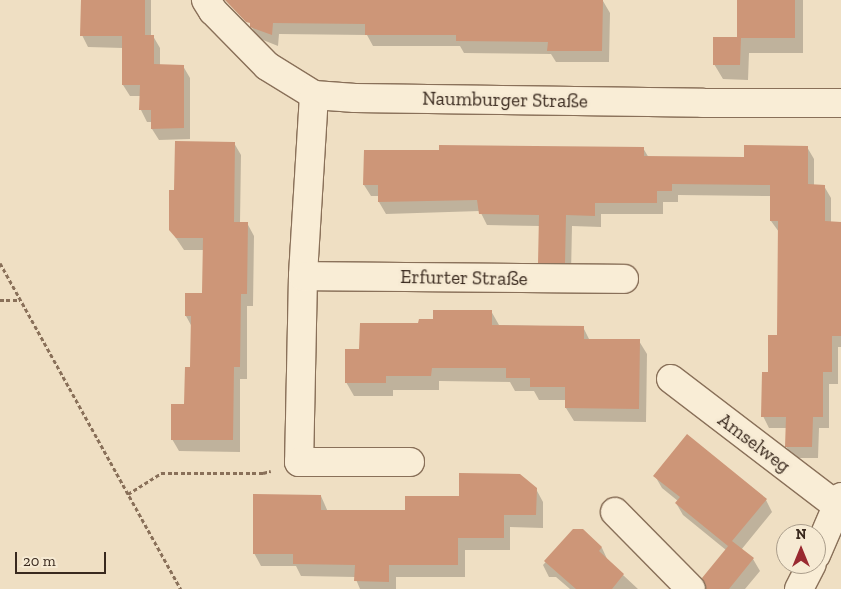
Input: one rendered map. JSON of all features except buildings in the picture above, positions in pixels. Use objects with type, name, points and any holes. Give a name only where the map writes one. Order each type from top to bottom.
[{"type":"street","name":"Naumburger Straße","points":[[206,0],[213,11],[267,66],[314,95],[365,98],[673,103],[841,102]]},
{"type":"street","points":[[314,95],[303,276],[299,462],[410,462]]},
{"type":"street","name":"Erfurter Straße","points":[[303,276],[624,279]]},
{"type":"street","name":"Amselweg","points":[[671,380],[839,502]]},
{"type":"street","points":[[826,532],[839,502]]},
{"type":"street","points":[[615,512],[691,589]]},
{"type":"street","points":[[799,589],[807,574]]},
{"type":"path","points":[[0,263],[181,589]]},
{"type":"path","points":[[0,300],[20,300]]},
{"type":"path","points":[[128,494],[160,473],[262,473],[299,462]]}]
